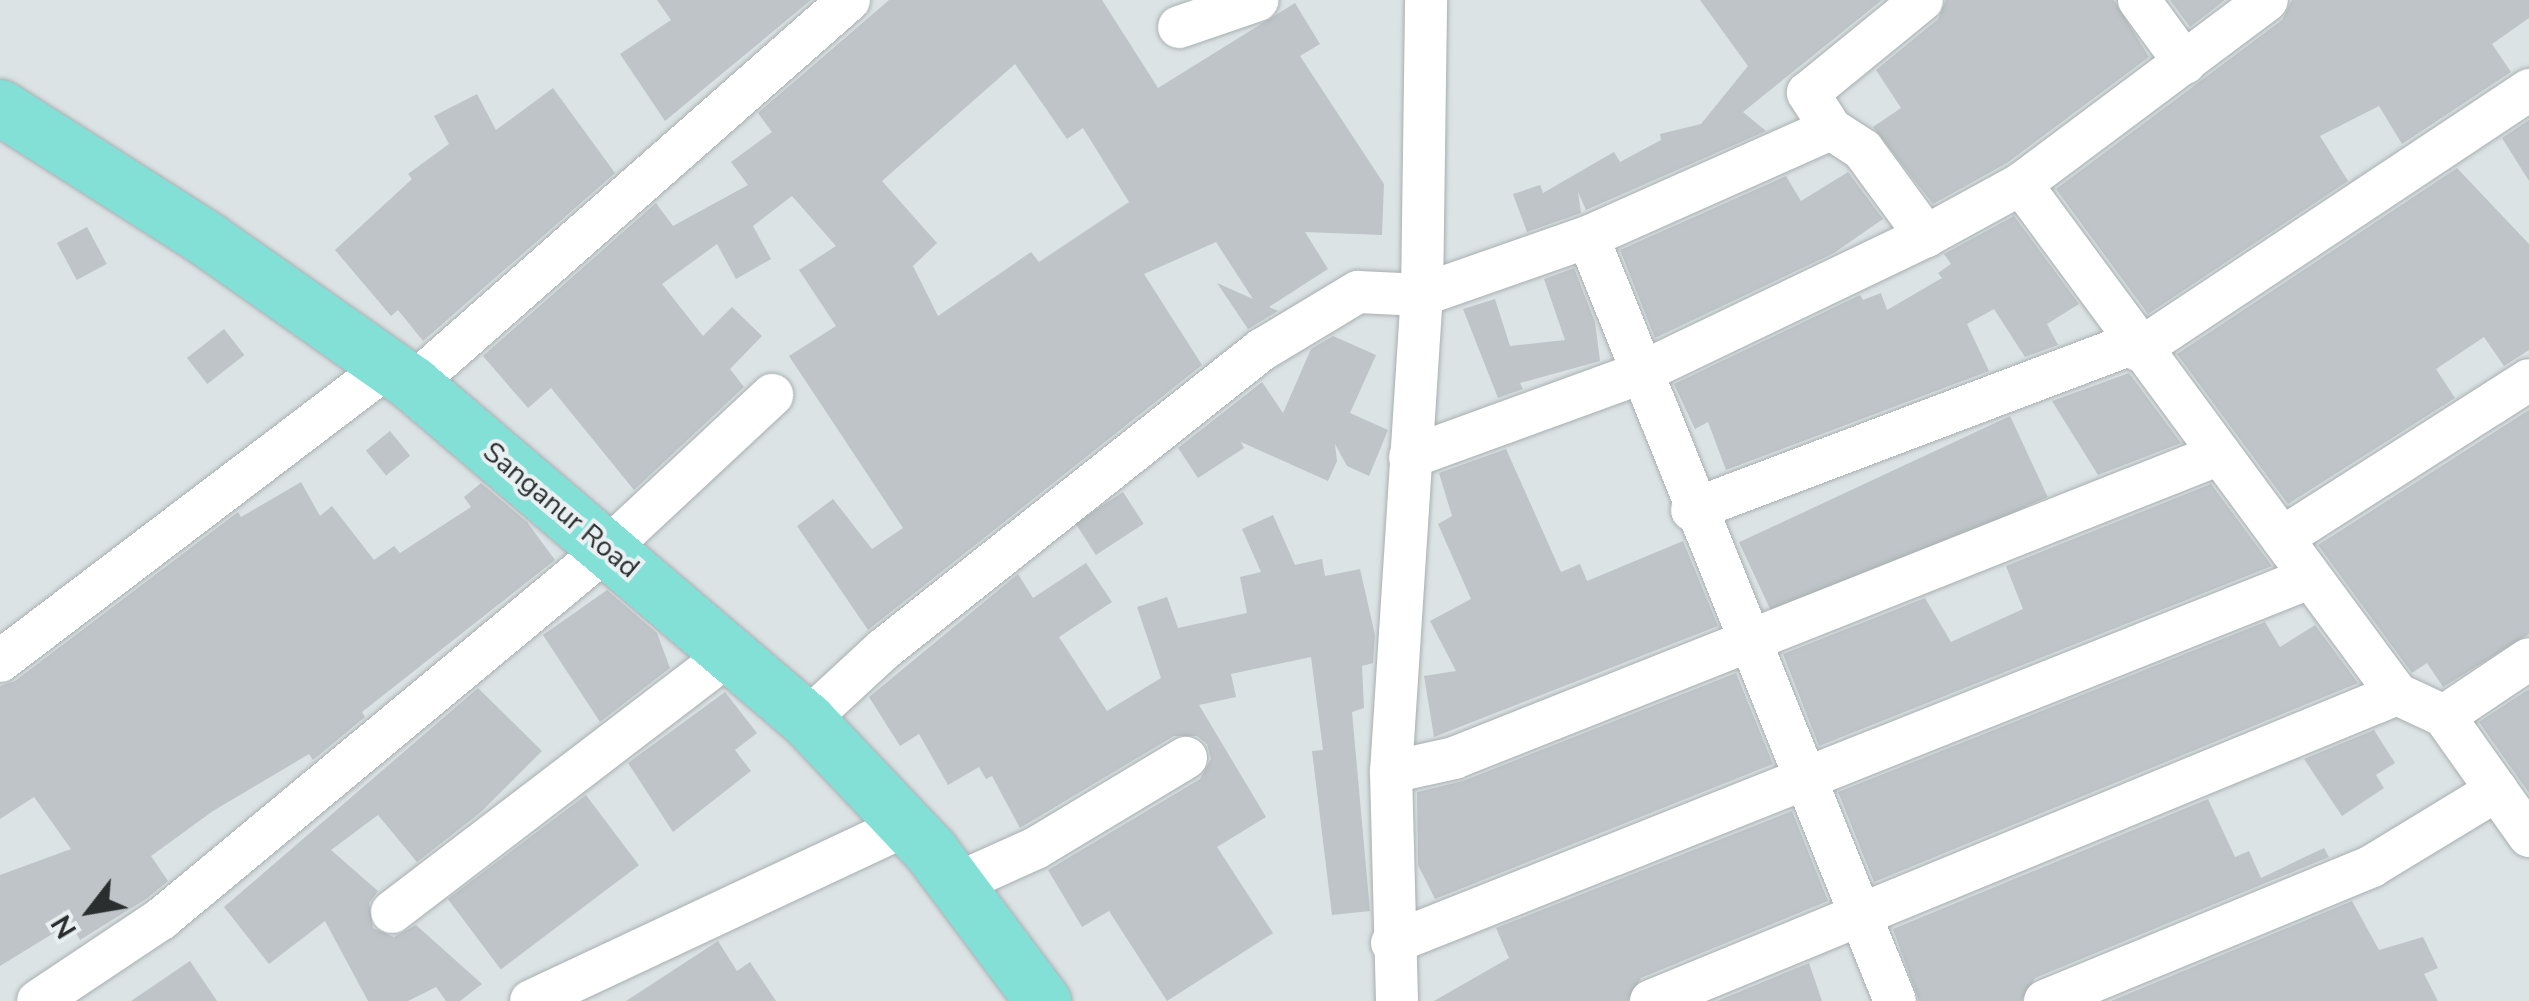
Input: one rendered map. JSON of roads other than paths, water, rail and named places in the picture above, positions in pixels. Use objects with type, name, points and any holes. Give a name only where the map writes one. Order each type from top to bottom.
[{"type":"main road","name":"Sanganur Road","points":[[0,107],[207,238],[401,376],[730,654],[806,720],[907,826],[956,884],[1043,1001]]},
{"type":"street","points":[[0,661],[401,376],[849,0]]},
{"type":"street","points":[[1179,27],[1258,0]]},
{"type":"street","points":[[1397,1001],[1392,943],[1391,772],[1422,295],[1426,0]]},
{"type":"street","points":[[1922,0],[1808,93],[1832,129],[1863,150],[1926,236]]},
{"type":"street","points":[[2139,0],[2185,63]]},
{"type":"street","points":[[1410,457],[1638,374],[1926,236],[2021,184],[2266,0]]},
{"type":"street","points":[[1692,510],[2135,346],[2529,90]]},
{"type":"street","points":[[806,720],[884,649],[1263,349],[1358,292],[1422,295],[1588,238],[1832,129]]},
{"type":"street","points":[[2021,184],[2135,346],[2397,694],[2444,716],[2529,836]]},
{"type":"street","points":[[1588,238],[1692,510],[1751,638],[1801,778],[1895,1001]]},
{"type":"street","points":[[2282,538],[2529,380]]},
{"type":"street","points":[[38,1001],[161,920],[607,549],[772,395]]},
{"type":"street","points":[[1391,772],[1454,758],[2220,454]]},
{"type":"street","points":[[1392,943],[2310,578]]},
{"type":"street","points":[[392,912],[730,654]]},
{"type":"street","points":[[2444,716],[2529,659]]},
{"type":"street","points":[[1652,1001],[1859,919],[2397,694]]},
{"type":"street","points":[[956,884],[1036,848],[1186,758]]},
{"type":"street","points":[[2045,1001],[2372,866],[2497,790]]},
{"type":"street","points":[[531,1001],[907,826]]}]
